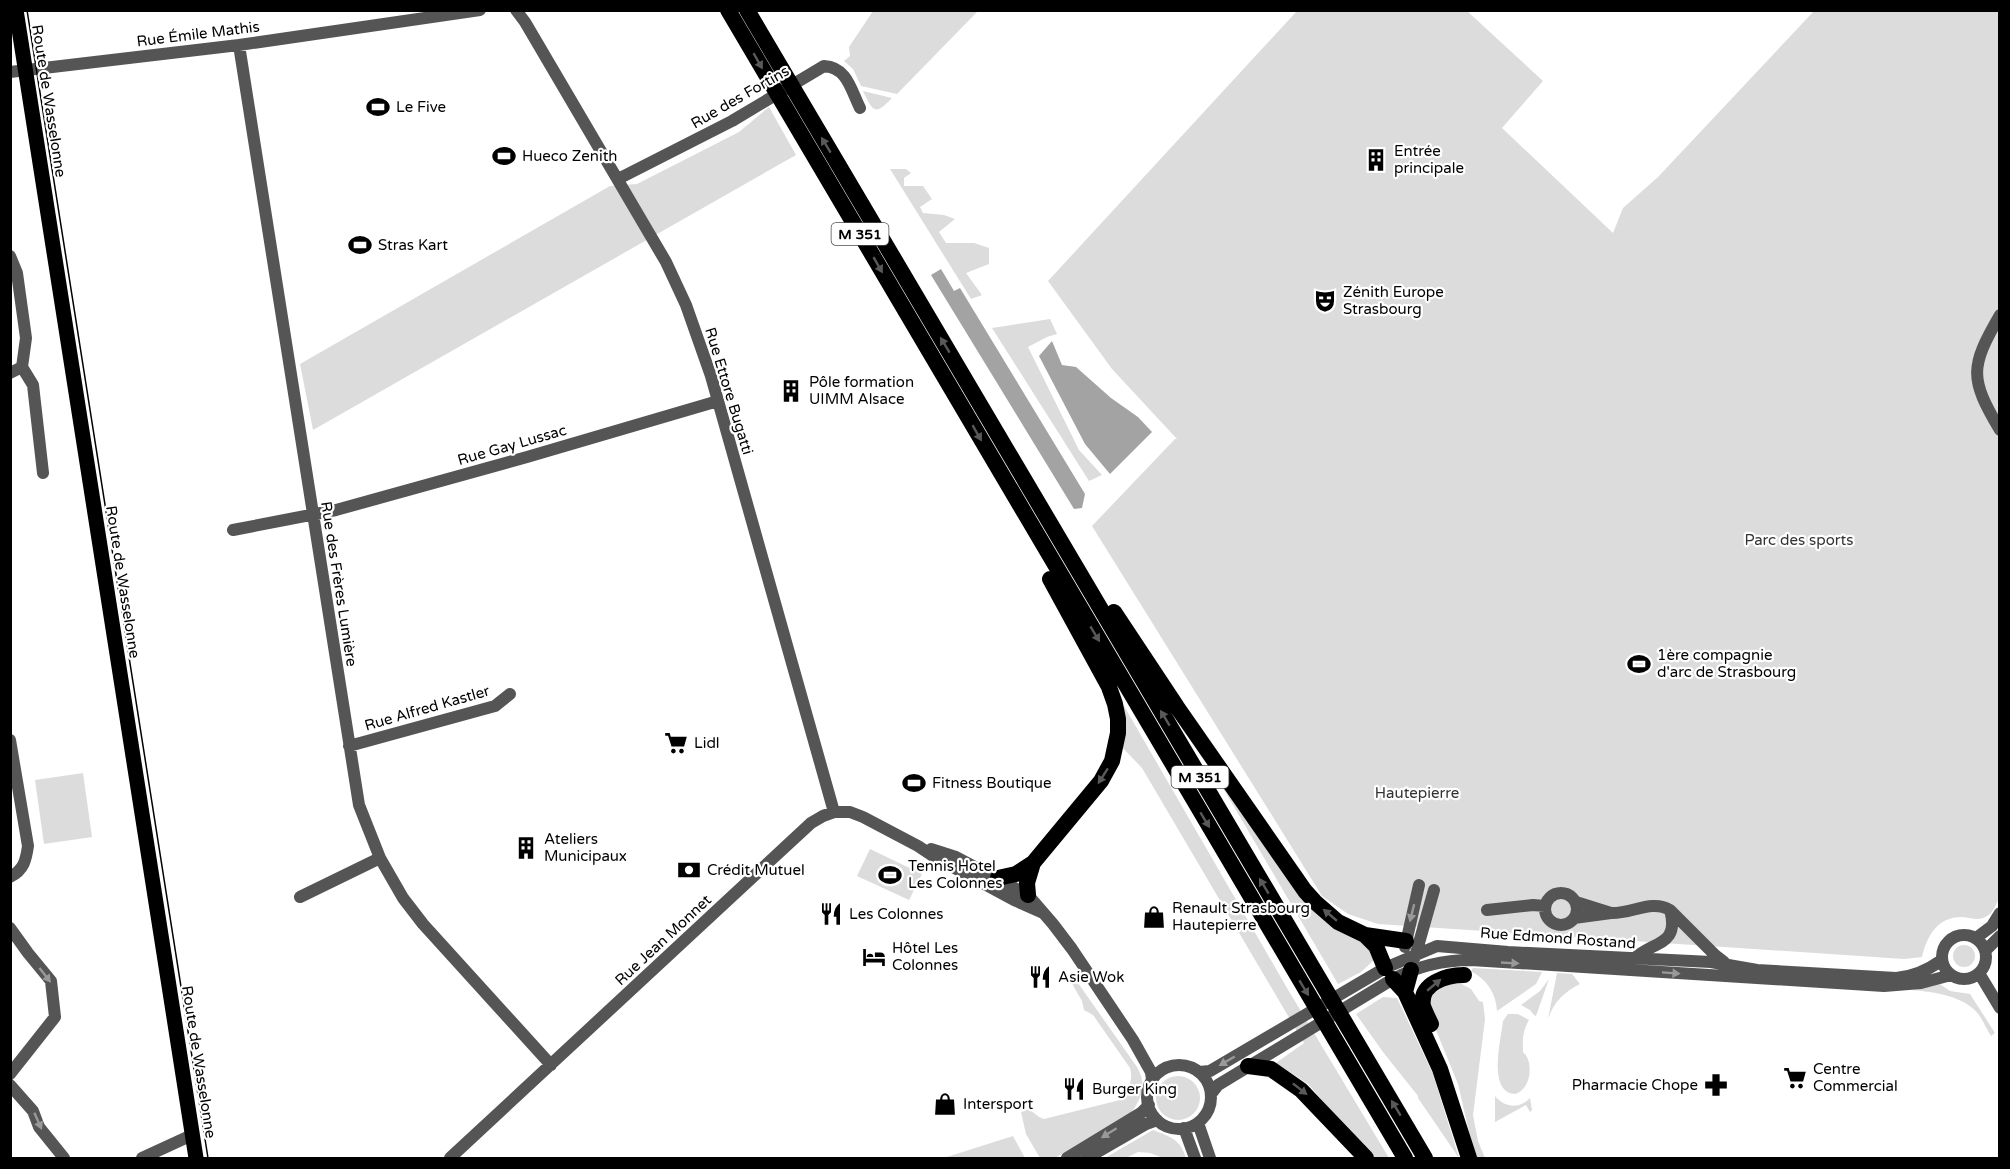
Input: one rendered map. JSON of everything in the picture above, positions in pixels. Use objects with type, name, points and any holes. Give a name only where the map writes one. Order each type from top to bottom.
[{"type":"highway","name":"M 351","points":[[728,10],[1405,1158]]},
{"type":"highway","name":"M 351","points":[[747,10],[1425,1158]]},
{"type":"highway","points":[[975,396],[1026,466],[1101,591],[1305,891],[1338,922],[1365,935],[1414,945]]},
{"type":"highway","points":[[991,457],[1021,525],[1109,687],[1118,719],[1115,749],[1107,771],[1033,863],[1016,874],[998,878]]},
{"type":"highway","points":[[1028,895],[1027,883],[1033,863]]},
{"type":"highway","points":[[1365,935],[1376,946],[1389,974],[1405,992],[1445,1083],[1469,1158]]},
{"type":"highway","points":[[1405,992],[1406,965]]},
{"type":"highway","points":[[1455,1117],[1450,1071],[1423,999],[1430,987],[1438,980],[1452,975],[1464,975]]},
{"type":"highway","points":[[1248,1066],[1271,1069],[1301,1090],[1366,1158]]},
{"type":"main road","name":"Route de Wasselonne","points":[[16,10],[18,72],[196,1158]]},
{"type":"street","name":"Rue Émile Mathis","points":[[18,72],[239,45],[480,10]]},
{"type":"street","name":"Rue Ettore Bugatti","points":[[517,11],[666,262],[686,305],[711,376],[834,812]]},
{"type":"street","name":"Rue des Frères Lumière","points":[[239,45],[359,806],[380,858],[403,898],[423,924],[551,1065]]},
{"type":"street","name":"Rue des Fortins","points":[[618,179],[732,121],[824,66],[834,67],[842,72],[860,108]]},
{"type":"street","points":[[10,256],[17,273],[26,338],[22,367],[33,385],[43,473]]},
{"type":"street","points":[[2000,315],[1982,346],[1977,371],[1980,393],[2000,430]]},
{"type":"street","points":[[10,373],[22,367]]},
{"type":"street","name":"Rue Gay Lussac","points":[[233,530],[313,515],[527,457],[718,401]]},
{"type":"street","name":"Rue Alfred Kastler","points":[[349,746],[495,706],[510,694]]},
{"type":"street","points":[[10,740],[28,846],[26,862],[16,874],[10,877]]},
{"type":"street","points":[[834,812],[850,813],[863,818],[1041,912]]},
{"type":"street","name":"Rue Jean Monnet","points":[[450,1158],[812,823],[834,812]]},
{"type":"street","points":[[918,846],[956,857],[1028,895],[1062,934],[1133,1040],[1151,1072],[1152,1080],[1148,1097],[1149,1105],[1157,1120],[1174,1128],[1184,1128],[1198,1123],[1210,1105],[1211,1094],[1205,1078],[1199,1072],[1182,1065],[1170,1066],[1156,1061],[1133,1040]]},
{"type":"street","points":[[300,897],[380,858]]},
{"type":"street","points":[[1414,945],[1419,885]]},
{"type":"street","points":[[1406,965],[1434,890]]},
{"type":"street","points":[[1611,914],[1576,902],[1568,895],[1558,893],[1548,899],[1545,906],[1547,918],[1555,924],[1565,925],[1575,918],[1628,913],[1655,905],[1670,910],[1715,955],[1731,965]]},
{"type":"street","points":[[1575,918],[1576,902]]},
{"type":"street","points":[[1487,910],[1533,905],[1545,906]]},
{"type":"street","points":[[1635,958],[1641,952],[1658,946],[1666,939],[1673,927],[1670,910]]},
{"type":"street","points":[[1976,938],[1989,930],[2000,913]]},
{"type":"street","points":[[10,928],[51,981],[55,1017],[10,1074]]},
{"type":"street","points":[[1960,935],[1976,938],[1985,951],[1984,966],[1971,978],[1951,975],[1942,960],[1946,944],[1952,938],[1960,935]]},
{"type":"street","points":[[1985,951],[2000,936]]},
{"type":"street","name":"Rue Edmond Rostand","points":[[1414,945],[1711,962],[1757,970],[1896,978],[1915,975],[1930,969],[1942,960]]},
{"type":"street","name":"Rue Edmond Rostand","points":[[1199,1072],[1210,1071],[1359,983],[1389,974],[1406,965],[1471,960],[1884,986],[1921,983],[1951,975]]},
{"type":"street","points":[[1979,973],[2000,1008]]},
{"type":"street","name":"Rue Edmond Rostand","points":[[1211,1094],[1218,1084],[1367,996],[1389,974]]},
{"type":"street","points":[[1152,1080],[1170,1066]]},
{"type":"street","points":[[10,1085],[33,1111],[39,1127],[64,1158]]},
{"type":"street","points":[[1067,1158],[1141,1113],[1149,1105]]},
{"type":"street","points":[[1088,1158],[1146,1124],[1157,1120]]},
{"type":"street","points":[[1198,1123],[1210,1158]]},
{"type":"street","points":[[1184,1128],[1195,1158]]},
{"type":"street","points":[[142,1158],[192,1135]]},
{"type":"green space","points":[[873,11],[978,11],[897,94],[861,86],[853,69],[844,61],[850,56],[849,47]]},
{"type":"green space","points":[[1297,11],[1467,11],[1543,81],[1502,128],[1613,233],[1623,208],[1658,177],[1814,11],[1999,11],[2000,897],[1990,914],[1980,919],[1962,917],[1946,920],[1930,935],[1922,957],[1904,959],[1378,924],[1348,914],[1322,896],[1092,526],[1177,439],[1112,369],[1048,281]]},
{"type":"green space","points":[[863,91],[892,98],[882,107],[875,109]]},
{"type":"green space","points":[[769,107],[796,155],[313,430],[300,364],[610,186],[637,184],[739,132]]},
{"type":"green space","points":[[890,169],[906,169],[911,173],[904,178],[904,186],[923,186],[932,199],[920,207],[923,213],[944,215],[955,219],[939,232],[946,243],[974,243],[989,248],[989,264],[966,273],[982,295],[971,299]]},
{"type":"green space","points":[[1050,319],[1057,334],[1028,347],[1079,450],[1102,475],[1089,481],[992,328]]},
{"type":"green space","points":[[1124,706],[1287,988],[1389,1158],[1373,1158],[1308,1084],[1276,1063],[1304,1043],[1142,768],[1120,745]]},
{"type":"green space","points":[[1206,759],[1300,892],[1369,945],[1374,960],[1361,972],[1338,984]]},
{"type":"green space","points":[[83,773],[92,837],[44,844],[35,780]]},
{"type":"green space","name":"Tennis Hotel Les Colonnes","points":[[870,849],[922,874],[909,900],[857,876]]},
{"type":"green space","points":[[1964,945],[1972,948],[1975,956],[1972,964],[1964,967],[1956,964],[1953,956],[1956,948]]},
{"type":"green space","points":[[1473,968],[1542,972],[1536,984],[1497,1011],[1493,993],[1482,979],[1471,971]]},
{"type":"green space","points":[[1071,973],[1137,1067],[1142,1079],[1142,1091],[1131,1113],[1055,1158],[1040,1158],[1026,1134],[1021,1112],[1029,1109],[1044,1119],[1120,1100],[1130,1081],[1130,1068],[1093,1015],[1084,1010],[1082,1001],[1067,975]]},
{"type":"green space","points":[[1557,973],[1572,974],[1580,984],[1560,998],[1548,1019]]},
{"type":"green space","points":[[1549,979],[1536,1016],[1521,1005],[1540,991]]},
{"type":"green space","points":[[1458,982],[1471,989],[1479,1001],[1483,1002],[1485,1019],[1473,1115],[1478,1141],[1485,1158],[1477,1158],[1473,1149],[1458,1084],[1429,1013],[1432,990]]},
{"type":"green space","points":[[1940,984],[1950,991],[1970,994],[1995,1033],[1991,1036],[1979,1015],[1966,1003],[1939,994],[1912,990]]},
{"type":"green space","points":[[1383,997],[1397,998],[1433,1074],[1459,1158],[1418,1096],[1356,1014]]},
{"type":"green space","points":[[1508,1014],[1518,1014],[1529,1020],[1524,1033],[1523,1053],[1529,1062],[1530,1073],[1527,1084],[1515,1094],[1506,1091],[1498,1075],[1503,1021]]},
{"type":"green space","points":[[1178,1076],[1187,1077],[1194,1082],[1199,1089],[1199,1107],[1194,1114],[1187,1119],[1178,1120],[1169,1119],[1162,1114],[1157,1107],[1156,1098],[1157,1089],[1162,1082],[1169,1077]]},
{"type":"green space","points":[[1495,1096],[1503,1103],[1512,1106],[1526,1102],[1530,1098],[1532,1110],[1530,1112],[1526,1105],[1495,1122]]},
{"type":"green space","points":[[1153,1130],[1178,1143],[1186,1158],[1163,1158],[1150,1153],[1138,1152],[1126,1158],[1105,1158]]},
{"type":"green space","points":[[1013,1136],[1025,1158],[942,1158],[950,1156]]},
{"type":"shaded area","points":[[941,269],[954,291],[960,288],[1085,494],[1082,508],[1074,509],[931,275]]},
{"type":"shaded area","points":[[1052,341],[1062,365],[1076,367],[1111,398],[1138,417],[1152,432],[1110,474],[1085,444],[1039,356]]},
{"type":"tram line","points":[[27,10],[208,1158]]},
{"type":"place","name":"Le Five","points":[[378,107]]},
{"type":"place","name":"Hueco Zenith","points":[[504,156]]},
{"type":"place","name":"Entrée principale","points":[[1376,160]]},
{"type":"place","name":"Stras Kart","points":[[360,245]]},
{"type":"place","name":"Zénith Europe Strasbourg","points":[[1325,301]]},
{"type":"place","name":"Pôle formation UIMM Alsace","points":[[791,391]]},
{"type":"place","name":"1ère compagnie d'arc de Strasbourg","points":[[1639,664]]},
{"type":"place","name":"Lidl","points":[[676,743]]},
{"type":"place","name":"Fitness Boutique","points":[[914,783]]},
{"type":"place","name":"Ateliers Municipaux","points":[[526,848]]},
{"type":"place","name":"Crédit Mutuel","points":[[689,870]]},
{"type":"place","name":"Tennis Hotel Les Colonnes","points":[[890,875]]},
{"type":"place","name":"Les Colonnes","points":[[831,914]]},
{"type":"place","name":"Renault Strasbourg Hautepierre","points":[[1154,917]]},
{"type":"place","name":"Hôtel Les Colonnes","points":[[874,957]]},
{"type":"place","name":"Asie Wok","points":[[1040,977]]},
{"type":"place","name":"Centre Commercial","points":[[1795,1078]]},
{"type":"place","name":"Pharmacie Chope","points":[[1716,1085]]},
{"type":"place","name":"Burger King","points":[[1074,1089]]},
{"type":"place","name":"Intersport","points":[[945,1104]]},
{"type":"park label","name":"Parc des sports","points":[[1799,540]]},
{"type":"park label","name":"Hautepierre","points":[[1417,793]]}]
